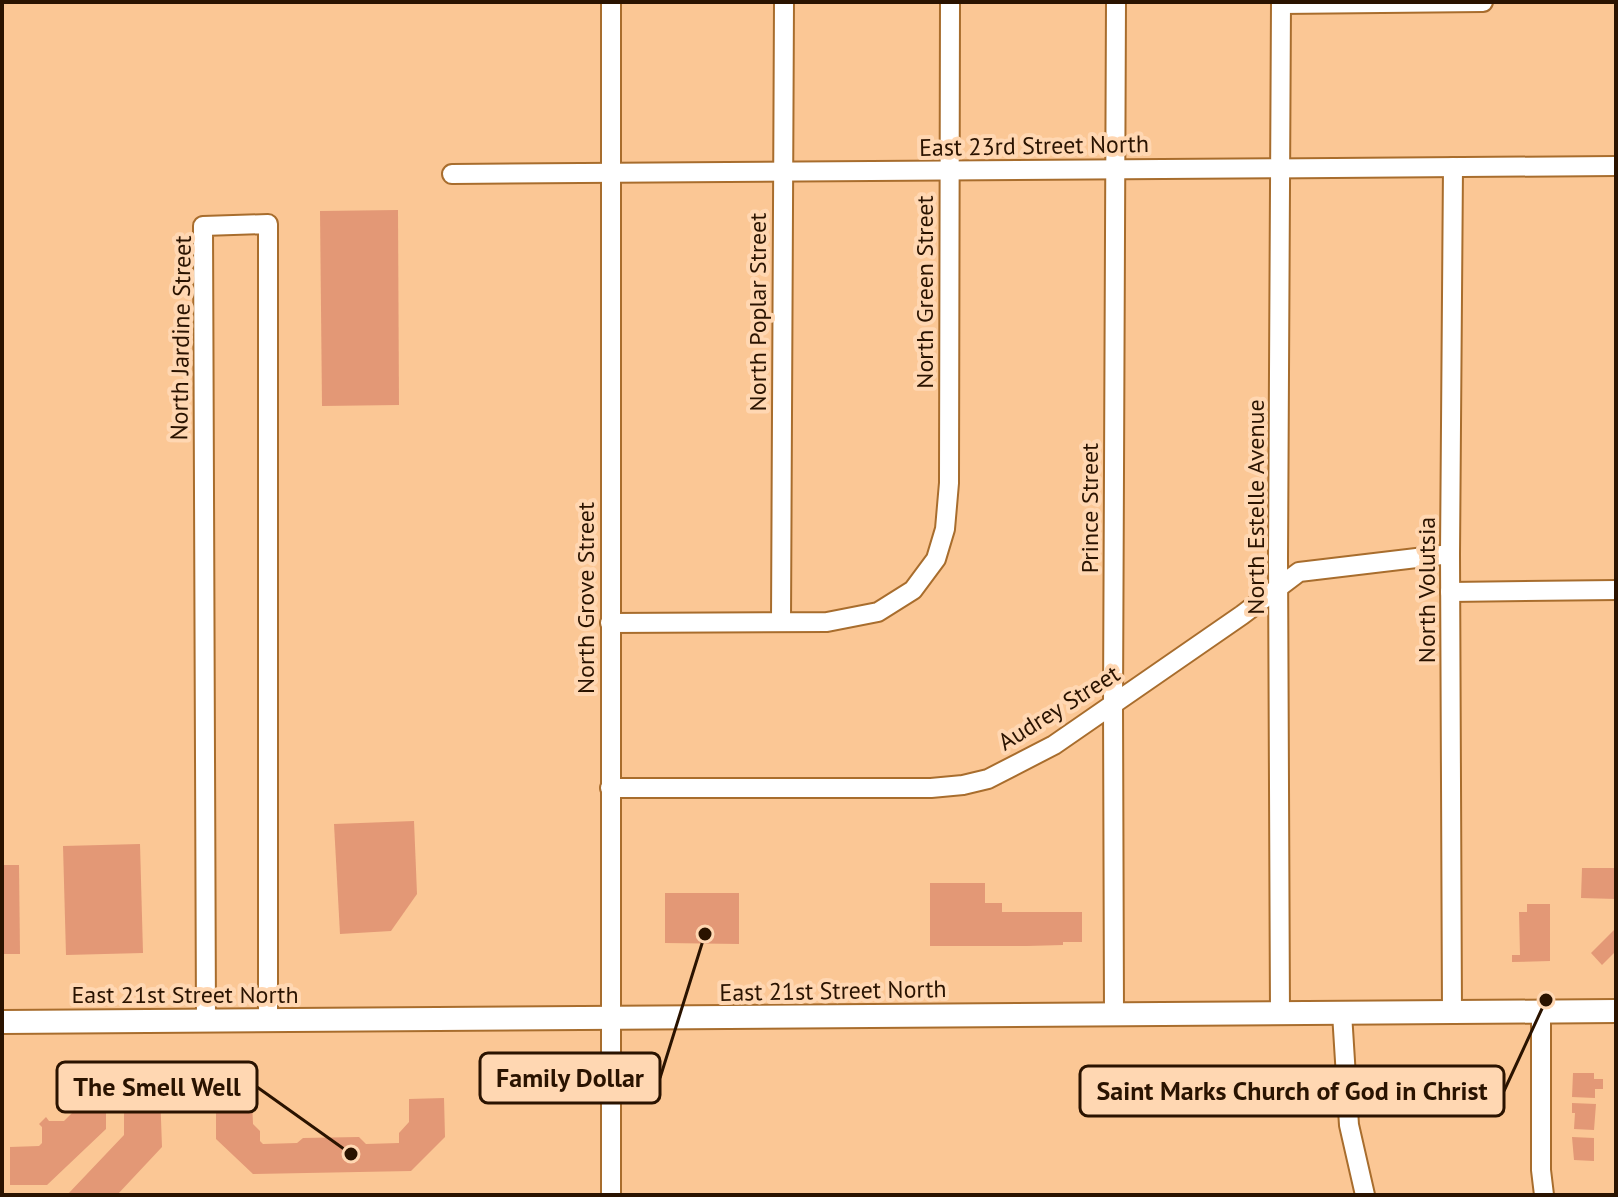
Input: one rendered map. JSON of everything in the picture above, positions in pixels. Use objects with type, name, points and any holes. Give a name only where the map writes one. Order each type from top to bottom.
[{"type":"main road","name":"East 21st Street North","points":[[2,1022],[1616,1011]]},
{"type":"street","name":"North Grove Street","points":[[611,2],[611,1195]]},
{"type":"street","name":"North Poplar Street","points":[[781,622],[784,2]]},
{"type":"street","name":"North Green Street","points":[[781,622],[827,622],[878,612],[913,590],[936,559],[945,529],[949,483],[950,2]]},
{"type":"street","name":"Prince Street","points":[[1114,1015],[1116,2]]},
{"type":"street","points":[[1281,3],[1483,2]]},
{"type":"street","name":"North Estelle Avenue","points":[[1280,1013],[1281,3]]},
{"type":"street","name":"East 23rd Street North","points":[[452,174],[1616,166]]},
{"type":"street","name":"North Volutsia","points":[[1452,1012],[1450,554],[1453,167]]},
{"type":"street","name":"North Jardine Street","points":[[206,1021],[203,226],[268,224],[268,1020]]},
{"type":"street","name":"Audrey Street","points":[[610,788],[931,788],[988,779],[1054,745],[1299,572],[1450,554]]},
{"type":"street","points":[[1450,592],[1616,590]]},
{"type":"street","points":[[610,623],[781,622]]},
{"type":"street","points":[[1541,1012],[1541,1170],[1544,1195]]},
{"type":"street","points":[[1342,1013],[1349,1125],[1365,1195]]},
{"type":"building","points":[[398,210],[399,405],[322,406],[320,211]]},
{"type":"building","points":[[414,821],[417,894],[391,931],[340,934],[334,824]]},
{"type":"building","points":[[140,844],[143,953],[66,955],[63,846]]},
{"type":"building","points":[[2,865],[19,865],[20,954],[2,954]]},
{"type":"building","points":[[1582,868],[1616,868],[1616,899],[1581,898]]},
{"type":"building","points":[[930,883],[985,883],[985,903],[1002,903],[1002,912],[1082,912],[1082,942],[1027,946],[930,946]]},
{"type":"building","points":[[665,893],[739,893],[739,944],[665,943]]},
{"type":"building","points":[[1527,904],[1550,904],[1550,961],[1512,962],[1512,955],[1520,955],[1519,912],[1527,912]]},
{"type":"building","points":[[1614,930],[1616,951],[1602,965],[1591,953]]},
{"type":"building","points":[[124,1064],[159,1064],[162,1147],[117,1195],[67,1195],[124,1135]]},
{"type":"building","points":[[1573,1073],[1594,1073],[1594,1079],[1603,1079],[1603,1089],[1595,1089],[1595,1098],[1572,1097]]},
{"type":"building","points":[[69,1088],[106,1088],[106,1129],[47,1185],[10,1185],[10,1147],[39,1146],[42,1143],[42,1127],[39,1124],[46,1117],[49,1121],[64,1121],[72,1113],[69,1110]]},
{"type":"building","points":[[444,1098],[445,1137],[411,1171],[253,1174],[216,1139],[216,1107],[222,1100],[252,1100],[253,1124],[260,1131],[263,1144],[297,1143],[303,1138],[359,1137],[366,1144],[399,1143],[399,1133],[409,1122],[409,1099]]},
{"type":"building","points":[[1572,1103],[1596,1104],[1594,1130],[1574,1129]]},
{"type":"building","points":[[1572,1137],[1594,1138],[1594,1161],[1574,1160]]},
{"type":"place","name":"Family Dollar","points":[[705,934]]},
{"type":"place","name":"Saint Marks Church of God in Christ","points":[[1546,1000]]},
{"type":"place","name":"The Smell Well","points":[[351,1154]]}]
